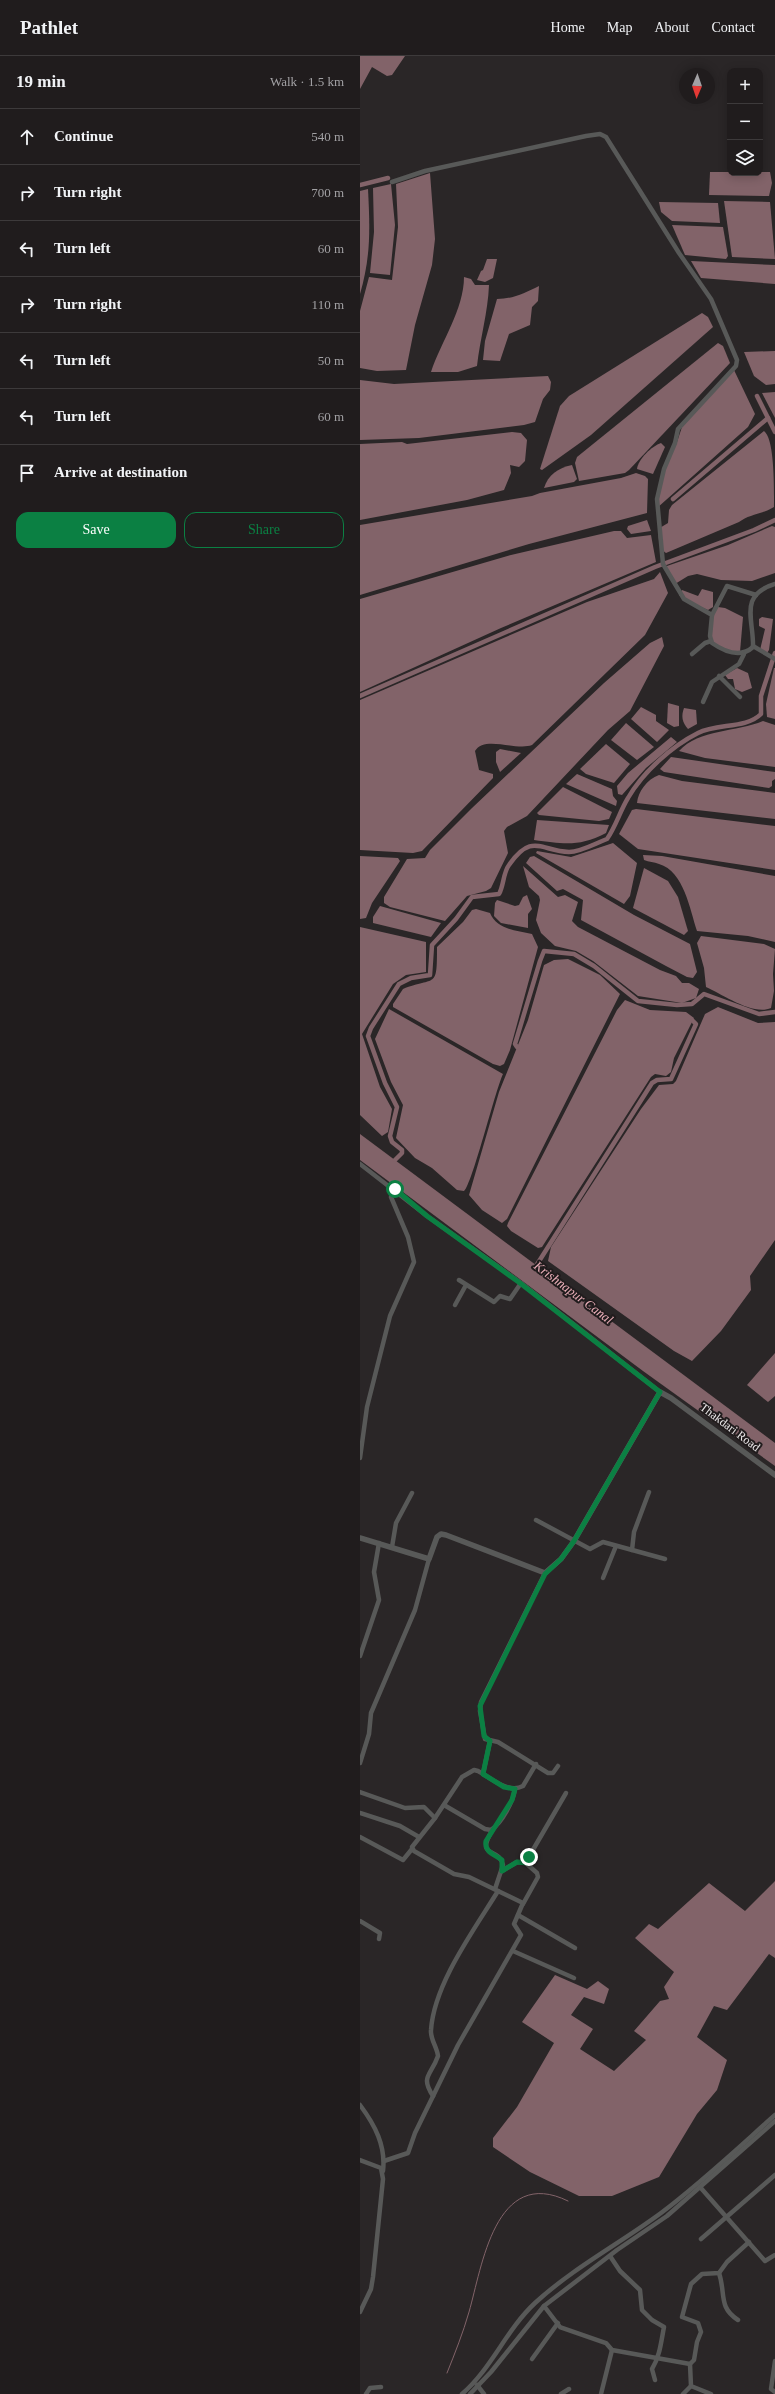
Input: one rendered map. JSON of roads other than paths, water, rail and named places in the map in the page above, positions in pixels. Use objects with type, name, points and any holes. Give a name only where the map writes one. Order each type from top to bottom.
[{"type":"street","points":[[392,182],[425,171],[586,136],[600,134],[609,140],[691,272],[711,299],[737,360],[736,366],[678,430],[675,443],[664,469],[657,499],[664,565],[684,599],[712,615]]},
{"type":"street","points":[[753,646],[749,612],[756,595],[761,590],[775,584]]},
{"type":"street","points":[[744,654],[736,654],[714,645],[711,641],[712,615],[727,586],[756,595]]},
{"type":"street","points":[[692,654],[705,643],[711,641]]},
{"type":"street","points":[[703,702],[708,687],[719,676],[740,664],[744,654],[753,646]]},
{"type":"street","points":[[753,646],[773,658]]},
{"type":"street","points":[[719,676],[740,697]]},
{"type":"street","points":[[360,1164],[395,1189],[433,1220],[520,1283],[660,1392],[574,1541],[561,1559],[545,1574],[480,1706],[484,1736],[490,1741],[498,1742],[550,1774],[558,1766]]},
{"type":"street","points":[[360,1458],[366,1407],[390,1316],[414,1262],[408,1237],[391,1197],[395,1189]]},
{"type":"street","points":[[459,1280],[494,1302],[500,1296],[510,1299],[520,1283]]},
{"type":"street","points":[[455,1305],[466,1285]]},
{"type":"street","name":"Thakdari Road","points":[[660,1392],[671,1398],[775,1475]]},
{"type":"street","points":[[632,1550],[634,1532],[650,1492]]},
{"type":"street","points":[[392,1547],[396,1523],[412,1493]]},
{"type":"street","points":[[536,1520],[590,1549],[604,1542],[664,1559]]},
{"type":"street","points":[[360,1763],[368,1734],[371,1713],[415,1610],[429,1559],[437,1537],[441,1534],[446,1535],[545,1574]]},
{"type":"street","points":[[360,1538],[429,1559]]},
{"type":"street","points":[[360,1656],[379,1600],[374,1572],[379,1543]]},
{"type":"street","points":[[604,1578],[616,1546]]},
{"type":"street","points":[[483,1774],[490,1741]]},
{"type":"street","points":[[360,1837],[403,1860],[412,1849],[413,1844],[435,1818],[462,1777],[474,1770],[504,1787],[515,1789],[523,1786],[536,1764]]},
{"type":"street","points":[[433,2096],[426,2085],[426,2080],[438,2056],[431,2036],[435,2012],[455,1964],[496,1890],[502,1871],[502,1860],[488,1851],[486,1841],[512,1800],[515,1789]]},
{"type":"street","points":[[360,1792],[405,1808],[424,1807],[435,1818]]},
{"type":"street","points":[[527,1863],[566,1793]]},
{"type":"street","points":[[444,1805],[485,1829],[494,1828]]},
{"type":"street","points":[[360,1813],[400,1826],[419,1837]]},
{"type":"street","points":[[412,1849],[454,1874],[469,1877],[523,1904]]},
{"type":"street","points":[[384,2161],[408,2153],[433,2096],[475,2013],[513,1951],[521,1935],[515,1927],[523,1904],[538,1877],[536,1870],[527,1863],[517,1862],[502,1871]]},
{"type":"street","points":[[518,1915],[575,1948]]},
{"type":"street","points":[[360,1921],[378,1930],[380,1933],[379,1939]]},
{"type":"street","points":[[513,1951],[574,1978]]},
{"type":"street","points":[[360,2105],[378,2133],[384,2161],[373,2277],[371,2289],[360,2312]]},
{"type":"street","points":[[462,2394],[476,2382],[518,2321],[535,2303],[569,2275],[661,2213],[775,2115]]},
{"type":"street","points":[[470,2394],[478,2387],[544,2306],[610,2256],[667,2216],[775,2121]]},
{"type":"street","points":[[360,2160],[381,2168],[383,2173]]},
{"type":"street","points":[[701,2239],[775,2175]]},
{"type":"street","points":[[700,2187],[765,2261],[775,2255]]},
{"type":"street","points":[[719,2273],[727,2262],[749,2242]]},
{"type":"street","points":[[610,2256],[620,2271],[640,2290],[642,2310],[652,2320],[663,2326],[663,2340],[657,2360],[651,2371],[655,2380]]},
{"type":"street","points":[[719,2273],[724,2288],[725,2308],[729,2314],[738,2320]]},
{"type":"street","points":[[684,2394],[691,2386],[690,2364],[694,2360],[697,2342],[701,2332],[700,2326],[695,2321],[682,2317],[689,2286],[702,2274],[719,2273]]},
{"type":"street","points":[[544,2306],[558,2323],[568,2330],[606,2343],[612,2350],[657,2360],[690,2364]]},
{"type":"street","points":[[532,2359],[558,2323]]},
{"type":"street","points":[[601,2394],[612,2350]]},
{"type":"street","points":[[775,2361],[771,2389],[775,2392]]},
{"type":"street","points":[[476,2382],[484,2394]]},
{"type":"street","points":[[691,2386],[711,2394]]},
{"type":"street","points":[[366,2394],[370,2388],[380,2387]]},
{"type":"street","points":[[562,2394],[569,2389]]},
{"type":"waterway","points":[[360,185],[388,178]]},
{"type":"waterway","points":[[757,396],[775,432]]},
{"type":"waterway","points":[[673,499],[768,418]]},
{"type":"waterway","points":[[360,696],[655,567],[754,530],[775,520]]},
{"type":"waterway","points":[[395,1160],[402,1153],[402,1150],[392,1142],[390,1136],[397,1107],[385,1083],[368,1036],[371,1028],[399,984],[411,978],[430,975],[432,945],[456,919],[472,897],[499,894],[507,868],[517,855],[524,849],[531,846],[537,846],[559,851],[574,852],[607,839],[634,788],[650,769],[668,752],[698,733],[714,728],[748,722],[761,714],[761,696],[775,653]]},
{"type":"waterway","points":[[517,1047],[515,1044],[544,951],[574,954],[594,966],[638,1001],[677,1005],[692,1004],[704,994],[759,1014],[775,1012]]},
{"type":"waterway","name":"Krishnapur Canal","points":[[536,1266],[652,1083],[657,1080],[671,1079],[696,1024],[693,1021]]},
{"type":"waterway","points":[[447,2373],[467,2320],[487,2248],[496,2226],[508,2208],[524,2197],[543,2194],[568,2201]]}]
